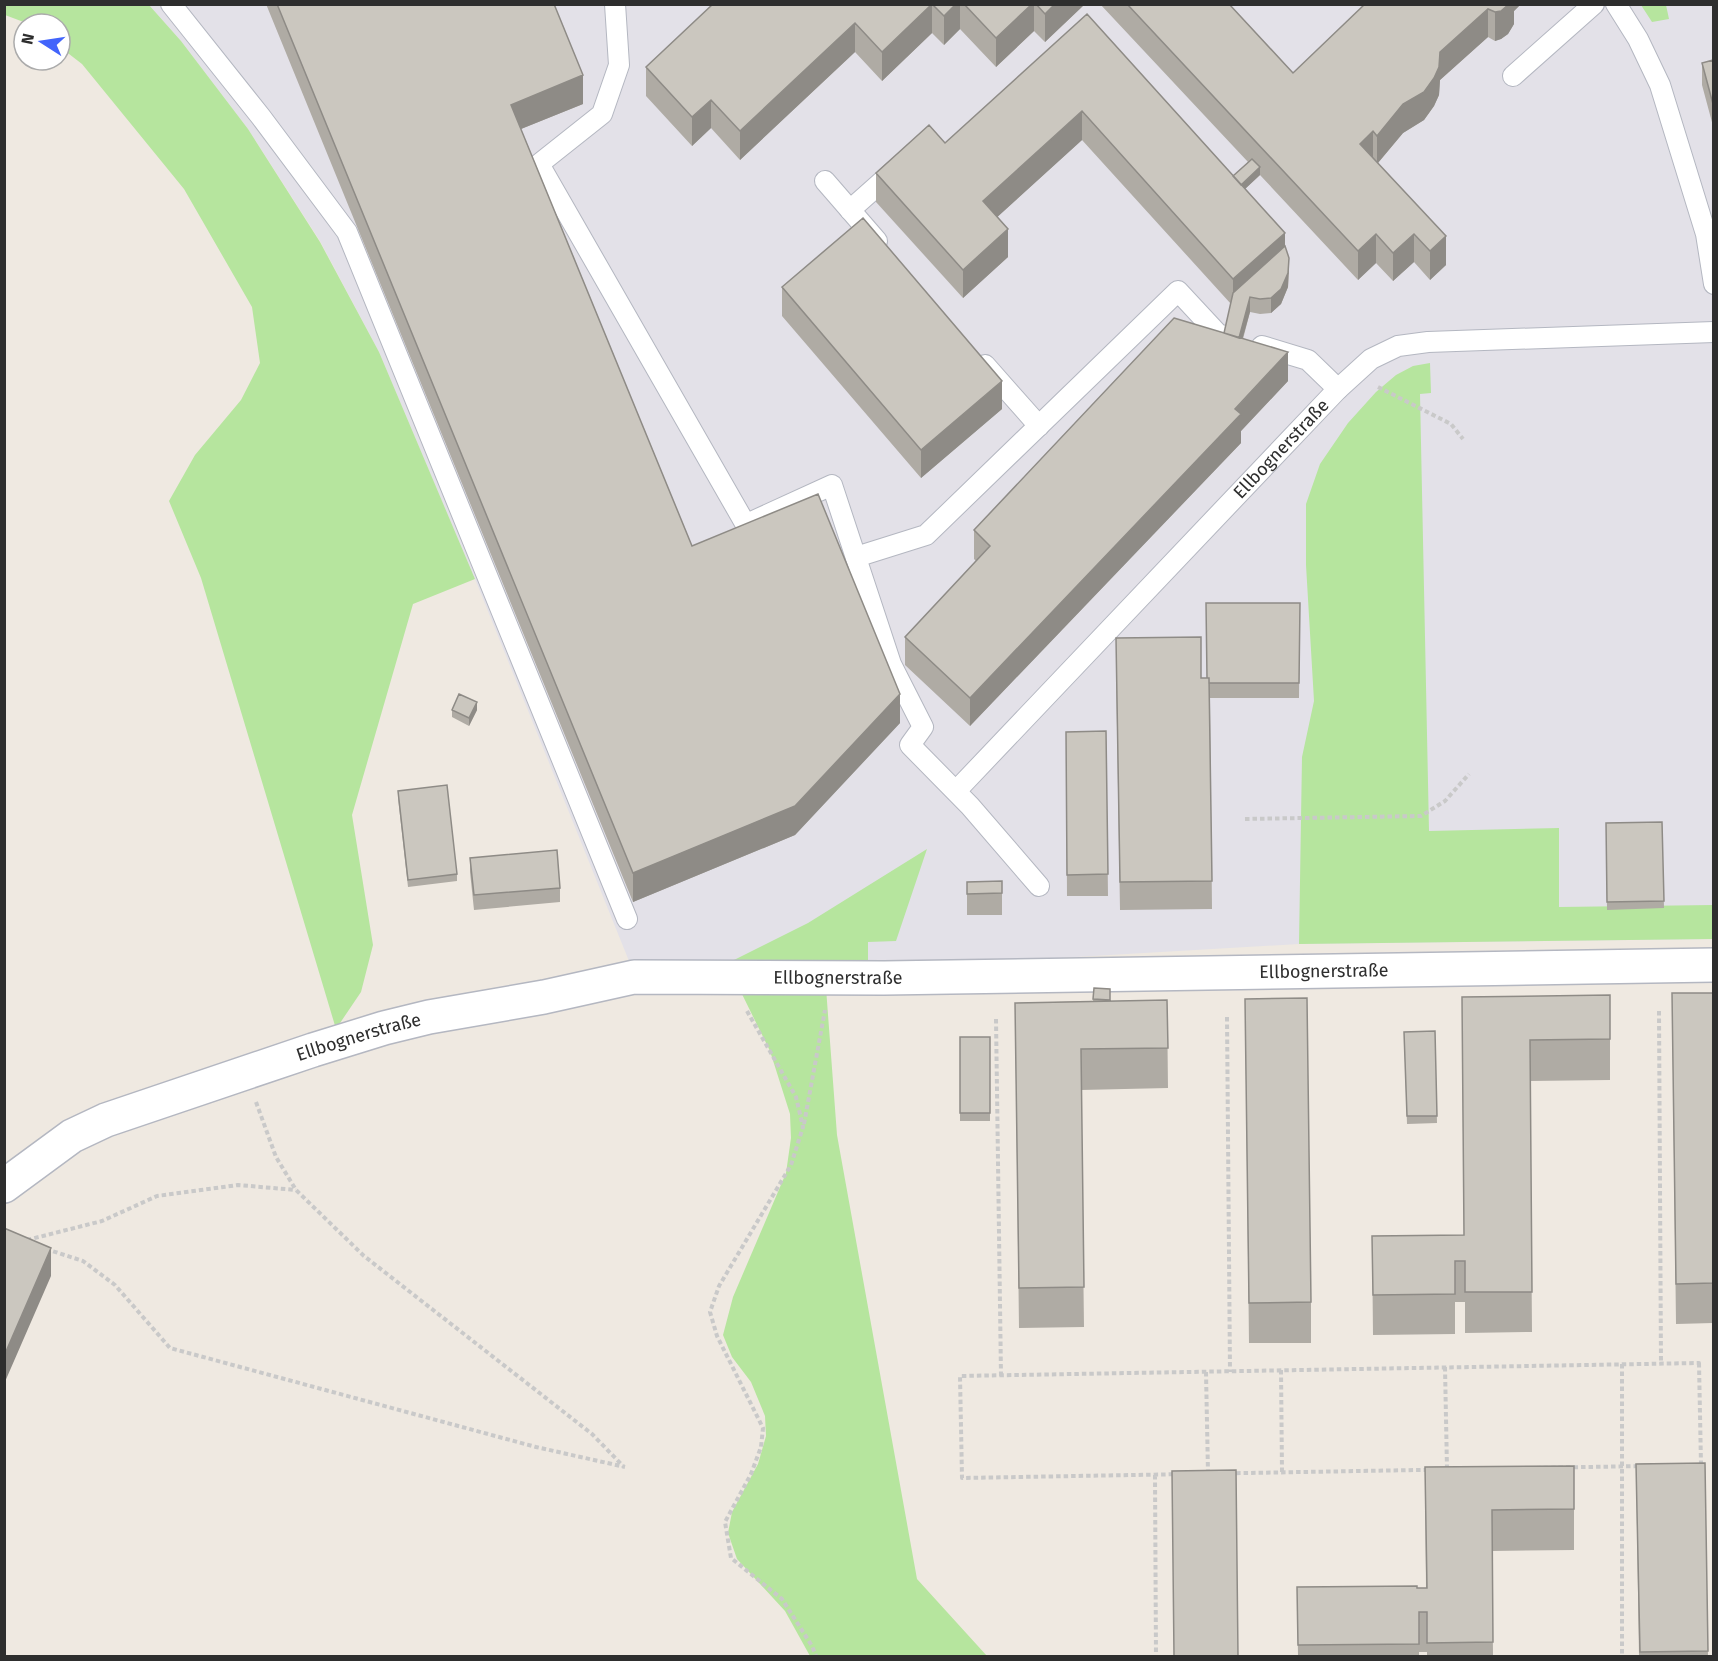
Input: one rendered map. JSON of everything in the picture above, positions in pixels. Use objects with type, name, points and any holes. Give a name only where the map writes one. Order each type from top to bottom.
[{"type":"street","name":"Ellbognerstraße","points":[[4,1186],[72,1136],[106,1120],[248,1071],[384,1028],[429,1017],[544,997],[634,977],[832,978],[1713,965]]},
{"type":"lane","points":[[171,4],[261,117],[347,231],[627,920]]},
{"type":"lane","points":[[615,4],[619,65],[602,114],[539,164],[746,525]]},
{"type":"lane","points":[[1513,76],[1594,4]]},
{"type":"lane","points":[[1616,4],[1638,39],[1660,85],[1706,234],[1713,284]]},
{"type":"lane","points":[[850,210],[910,157]]},
{"type":"lane","points":[[825,181],[890,255]]},
{"type":"lane","points":[[856,557],[926,535],[1178,291],[1218,334],[1308,360],[1338,389]]},
{"type":"lane","name":"Ellbognerstraße","points":[[956,791],[1338,389],[1371,359],[1398,346],[1428,342],[1713,332]]},
{"type":"lane","points":[[976,354],[1039,426]]},
{"type":"lane","points":[[725,534],[832,485],[891,664],[923,727],[910,745],[956,791],[1039,886]]},
{"type":"path","points":[[1352,375],[1451,424],[1463,439]]},
{"type":"path","points":[[1245,819],[1421,816],[1445,801],[1469,774]]},
{"type":"path","points":[[816,1656],[782,1599],[731,1558],[725,1522],[751,1474],[761,1447],[763,1428],[717,1336],[710,1312],[719,1286],[791,1165],[803,1128],[832,978]]},
{"type":"path","points":[[728,979],[796,1097],[803,1128]]},
{"type":"path","points":[[1659,1011],[1661,1364]]},
{"type":"path","points":[[1227,1017],[1230,1372]]},
{"type":"path","points":[[996,1019],[1001,1376]]},
{"type":"path","points":[[43,1248],[83,1261],[115,1285],[170,1348],[536,1447],[624,1467],[592,1434],[364,1256],[296,1190],[276,1157],[258,1108],[248,1071]]},
{"type":"path","points":[[33,1245],[23,1242],[102,1221],[157,1196],[238,1185],[296,1190]]},
{"type":"path","points":[[1699,1363],[1701,1465],[962,1478],[960,1376],[1622,1364],[1699,1363]]},
{"type":"path","points":[[1622,1364],[1622,1656]]},
{"type":"path","points":[[1445,1367],[1447,1470]]},
{"type":"path","points":[[1281,1370],[1282,1472]]},
{"type":"path","points":[[1206,1372],[1208,1474]]},
{"type":"path","points":[[1155,1475],[1156,1656]]},
{"type":"shaded area","points":[[149,5],[1713,5],[1713,939],[1299,944],[868,969],[631,966],[475,579],[379,352],[320,241],[248,129],[181,41]]},
{"type":"green space","points":[[5,5],[149,5],[181,41],[248,129],[320,242],[379,352],[475,579],[413,604],[352,815],[373,945],[361,992],[336,1029],[201,578],[169,501],[195,455],[241,400],[260,363],[252,307],[184,189],[82,64],[72,56],[72,12],[12,12],[12,18],[5,15]]},
{"type":"green space","points":[[1641,5],[1666,5],[1669,19],[1652,22]]},
{"type":"green space","points":[[1430,363],[1431,393],[1420,394],[1429,831],[1559,828],[1559,907],[1713,905],[1713,939],[1299,944],[1302,757],[1314,701],[1306,565],[1306,504],[1320,464],[1348,423],[1376,392],[1396,375],[1413,366]]},
{"type":"green space","points":[[927,849],[896,941],[868,942],[868,969],[722,966],[808,923]]},
{"type":"green space","points":[[739,988],[826,988],[837,1135],[917,1579],[987,1656],[810,1656],[785,1611],[737,1559],[728,1533],[732,1512],[758,1464],[766,1436],[765,1416],[751,1382],[732,1357],[723,1335],[733,1297],[786,1173],[791,1138],[790,1114],[770,1051]]},
{"type":"building","points":[[277,4],[554,4],[583,75],[511,105],[692,546],[818,494],[900,694],[795,806],[633,873]]},
{"type":"building","points":[[713,4],[932,4],[882,52],[855,23],[740,131],[711,100],[692,117],[646,67]]},
{"type":"building","points":[[932,4],[956,4],[944,16]]},
{"type":"building","points":[[964,4],[1032,4],[996,38]]},
{"type":"building","points":[[1036,4],[1055,4],[1045,14]]},
{"type":"building","points":[[1127,4],[1229,4],[1293,73],[1365,4],[1509,4],[1501,11],[1495,12],[1488,9],[1440,52],[1439,67],[1424,92],[1403,104],[1377,136],[1373,131],[1360,144],[1446,236],[1430,251],[1414,234],[1393,253],[1376,234],[1358,251]]},
{"type":"building","points":[[1087,14],[1285,233],[1233,279],[1082,111],[983,201],[1008,229],[963,270],[876,173],[929,125],[945,143]]},
{"type":"building","points":[[1713,60],[1713,104],[1702,63]]},
{"type":"building","points":[[1252,159],[1260,167],[1241,185],[1233,176]]},
{"type":"building","points":[[863,218],[1002,381],[921,450],[782,287]]},
{"type":"building","points":[[1285,246],[1289,258],[1288,273],[1281,289],[1271,298],[1250,297],[1239,338],[1224,333],[1233,293]]},
{"type":"building","points":[[1174,318],[1288,352],[1235,409],[1241,414],[970,698],[905,637],[990,546],[974,530]]},
{"type":"building","points":[[1206,603],[1300,603],[1299,683],[1209,683],[1209,678],[1207,678]]},
{"type":"building","points":[[1201,637],[1201,678],[1209,678],[1212,881],[1120,882],[1116,638]]},
{"type":"building","points":[[459,694],[477,702],[469,718],[452,710]]},
{"type":"building","points":[[1106,731],[1108,874],[1067,875],[1066,732]]},
{"type":"building","points":[[447,785],[457,874],[408,880],[398,791]]},
{"type":"building","points":[[1662,822],[1664,901],[1607,902],[1606,823]]},
{"type":"building","points":[[557,850],[560,888],[474,895],[470,858]]},
{"type":"building","points":[[1002,881],[1002,893],[967,894],[967,882]]},
{"type":"building","points":[[1094,988],[1110,989],[1110,1000],[1093,999]]},
{"type":"building","points":[[1672,993],[1713,993],[1713,1283],[1676,1284]]},
{"type":"building","points":[[1610,995],[1610,1039],[1530,1040],[1532,1292],[1465,1292],[1465,1261],[1455,1261],[1455,1294],[1373,1295],[1372,1236],[1464,1235],[1462,997]]},
{"type":"building","points":[[1307,998],[1311,1302],[1249,1303],[1245,999]]},
{"type":"building","points":[[1167,1000],[1168,1048],[1081,1049],[1084,1287],[1019,1288],[1015,1003]]},
{"type":"building","points":[[1435,1031],[1437,1116],[1407,1116],[1404,1032]]},
{"type":"building","points":[[960,1037],[990,1037],[990,1113],[960,1113]]},
{"type":"building","points":[[4,1228],[51,1248],[4,1356]]},
{"type":"building","points":[[1705,1463],[1708,1651],[1640,1652],[1636,1464]]},
{"type":"building","points":[[1574,1466],[1574,1509],[1492,1510],[1493,1642],[1427,1643],[1427,1612],[1419,1612],[1419,1644],[1298,1645],[1297,1587],[1417,1586],[1417,1588],[1427,1588],[1425,1467]]},
{"type":"building","points":[[1236,1470],[1238,1656],[1174,1656],[1172,1471]]}]
